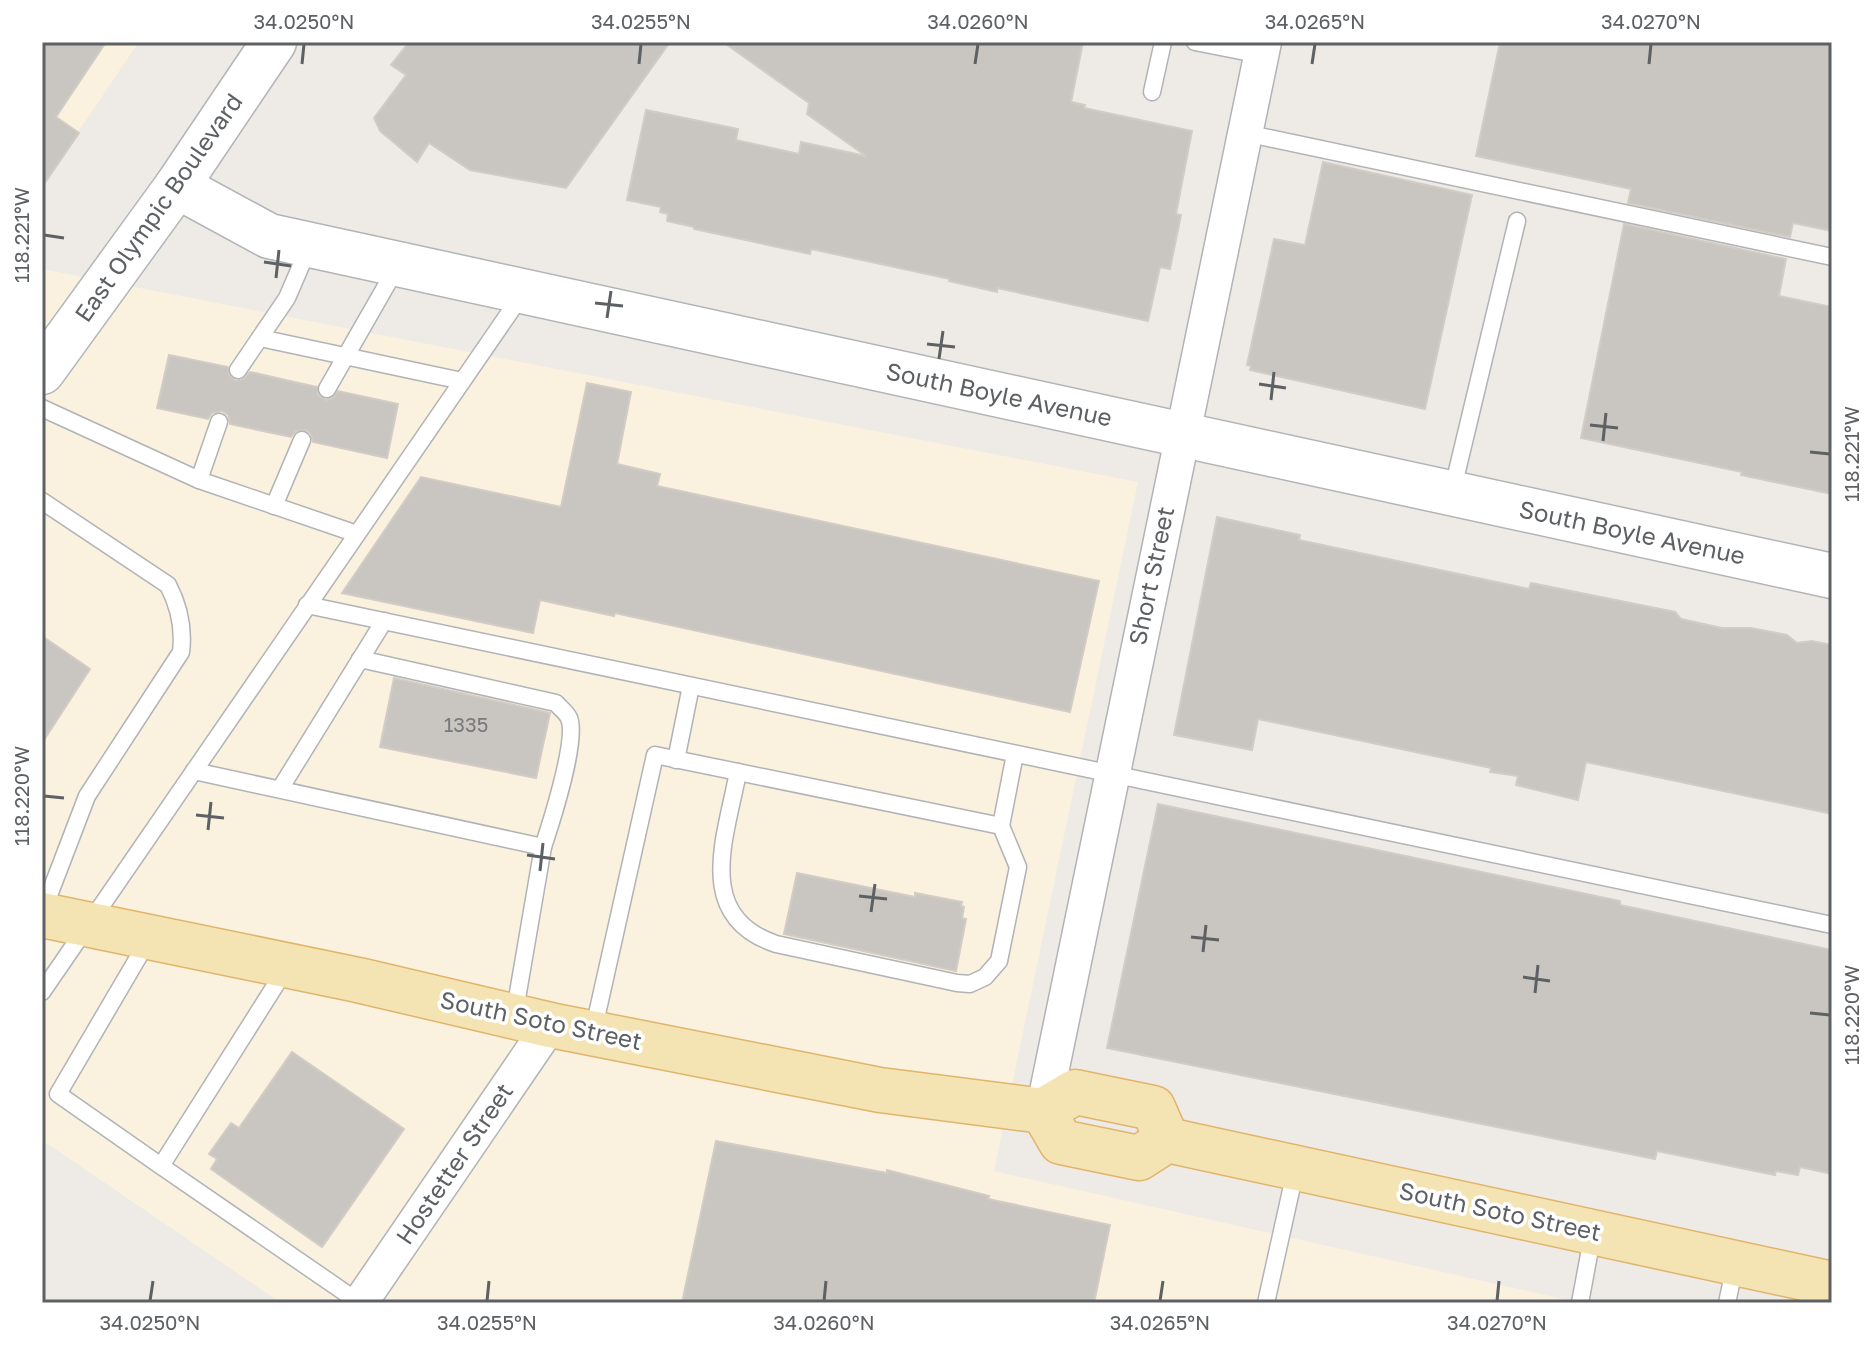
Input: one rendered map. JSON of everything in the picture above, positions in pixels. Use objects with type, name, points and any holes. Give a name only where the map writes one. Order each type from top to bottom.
[{"type":"main road","name":"East Olympic Boulevard","points":[[42,372],[177,186],[274,42]]},
{"type":"main road","name":"South Boyle Avenue","points":[[177,186],[269,236],[1832,576]]},
{"type":"main road","name":"South Soto Street","points":[[42,914],[593,1034],[880,1090],[1043,1111],[1061,1142],[1139,1158],[1167,1140],[1594,1232],[1731,1283],[1812,1284]]},
{"type":"street","name":"Short Street","points":[[1043,1111],[1263,48]]},
{"type":"street","name":"Hostetter Street","points":[[360,1303],[532,1021]]},
{"type":"lane","points":[[1152,92],[1163,42]]},
{"type":"lane","points":[[1195,42],[1263,48]]},
{"type":"lane","points":[[1245,133],[1832,257]]},
{"type":"lane","points":[[1452,494],[1517,221]]},
{"type":"lane","points":[[238,370],[287,298],[310,245]]},
{"type":"lane","points":[[327,389],[399,264]]},
{"type":"lane","points":[[42,992],[524,292]]},
{"type":"lane","points":[[260,338],[462,381]]},
{"type":"lane","points":[[42,408],[199,480],[357,534]]},
{"type":"lane","points":[[199,480],[219,422]]},
{"type":"lane","points":[[274,506],[302,440]]},
{"type":"lane","points":[[42,501],[168,585],[176,601],[183,635],[181,652],[87,796],[42,914]]},
{"type":"lane","points":[[307,605],[1832,925]]},
{"type":"lane","points":[[280,789],[384,621]]},
{"type":"lane","points":[[360,659],[556,703],[568,716],[572,732],[543,847],[532,1021]]},
{"type":"lane","points":[[676,760],[691,686]]},
{"type":"lane","points":[[738,772],[721,863],[721,882],[733,917],[745,930],[776,944],[970,984],[985,977],[999,961],[1018,867],[1001,826],[1015,754]]},
{"type":"lane","points":[[593,1034],[655,755],[1001,826]]},
{"type":"lane","points":[[194,771],[543,847]]},
{"type":"lane","points":[[150,937],[58,1094],[360,1303]]},
{"type":"lane","points":[[161,1166],[288,966]]},
{"type":"lane","points":[[1266,1303],[1296,1168]]},
{"type":"lane","points":[[1580,1303],[1594,1232]]},
{"type":"shaded area","points":[[42,42],[139,42],[42,185]]},
{"type":"shaded area","points":[[42,269],[1138,482],[994,1171],[1581,1303],[281,1303],[42,1140]]},
{"type":"building","points":[[42,42],[106,42],[56,117],[79,133],[42,187]]},
{"type":"building","points":[[409,42],[670,42],[566,188],[470,170],[429,143],[417,162],[380,131],[374,118],[406,75],[391,65]]},
{"type":"building","points":[[723,42],[1083,42],[1071,102],[1085,105],[1084,108],[1192,131],[1176,214],[1181,215],[1170,269],[1160,267],[1148,321],[997,288],[997,292],[811,249],[810,254],[694,229],[667,221],[668,214],[660,212],[661,207],[627,200],[646,110],[738,129],[736,140],[799,154],[801,142],[866,156],[807,114],[809,103]]},
{"type":"building","points":[[1500,42],[1832,42],[1832,231],[1793,223],[1790,237],[1628,203],[1631,189],[1476,156]]},
{"type":"building","points":[[1323,162],[1472,195],[1425,409],[1250,370],[1251,366],[1247,365],[1274,239],[1305,245]]},
{"type":"building","points":[[1624,224],[1786,259],[1779,296],[1832,307],[1832,494],[1581,438]]},
{"type":"building","points":[[169,355],[228,367],[229,375],[236,381],[250,372],[317,387],[318,395],[326,400],[333,398],[338,391],[398,404],[387,458],[313,442],[306,430],[296,431],[291,437],[230,424],[228,415],[222,411],[212,413],[208,419],[157,408]]},
{"type":"building","points":[[587,383],[631,392],[617,464],[660,474],[657,486],[1099,581],[1070,712],[615,613],[614,616],[540,600],[533,633],[342,593],[421,477],[561,507]]},
{"type":"building","points":[[1217,517],[1300,535],[1299,540],[1529,589],[1531,583],[1675,612],[1681,619],[1722,628],[1751,628],[1787,635],[1797,643],[1812,641],[1832,645],[1832,814],[1586,762],[1578,800],[1516,785],[1518,776],[1490,772],[1491,768],[1258,719],[1252,750],[1174,735]]},
{"type":"building","points":[[42,636],[90,669],[42,743]]},
{"type":"building","points":[[394,678],[550,713],[536,778],[380,747]]},
{"type":"building","points":[[1158,804],[1620,901],[1620,905],[1832,950],[1832,1174],[1800,1167],[1798,1175],[1776,1171],[1775,1175],[1657,1151],[1655,1159],[1107,1048]]},
{"type":"building","points":[[797,873],[915,897],[915,893],[962,902],[962,918],[966,919],[956,971],[784,934]]},
{"type":"building","points":[[292,1052],[404,1129],[322,1247],[211,1169],[217,1159],[209,1154],[231,1123],[239,1128]]},
{"type":"building","points":[[716,1141],[887,1173],[887,1170],[989,1196],[988,1199],[1110,1225],[1094,1303],[682,1303]]}]
